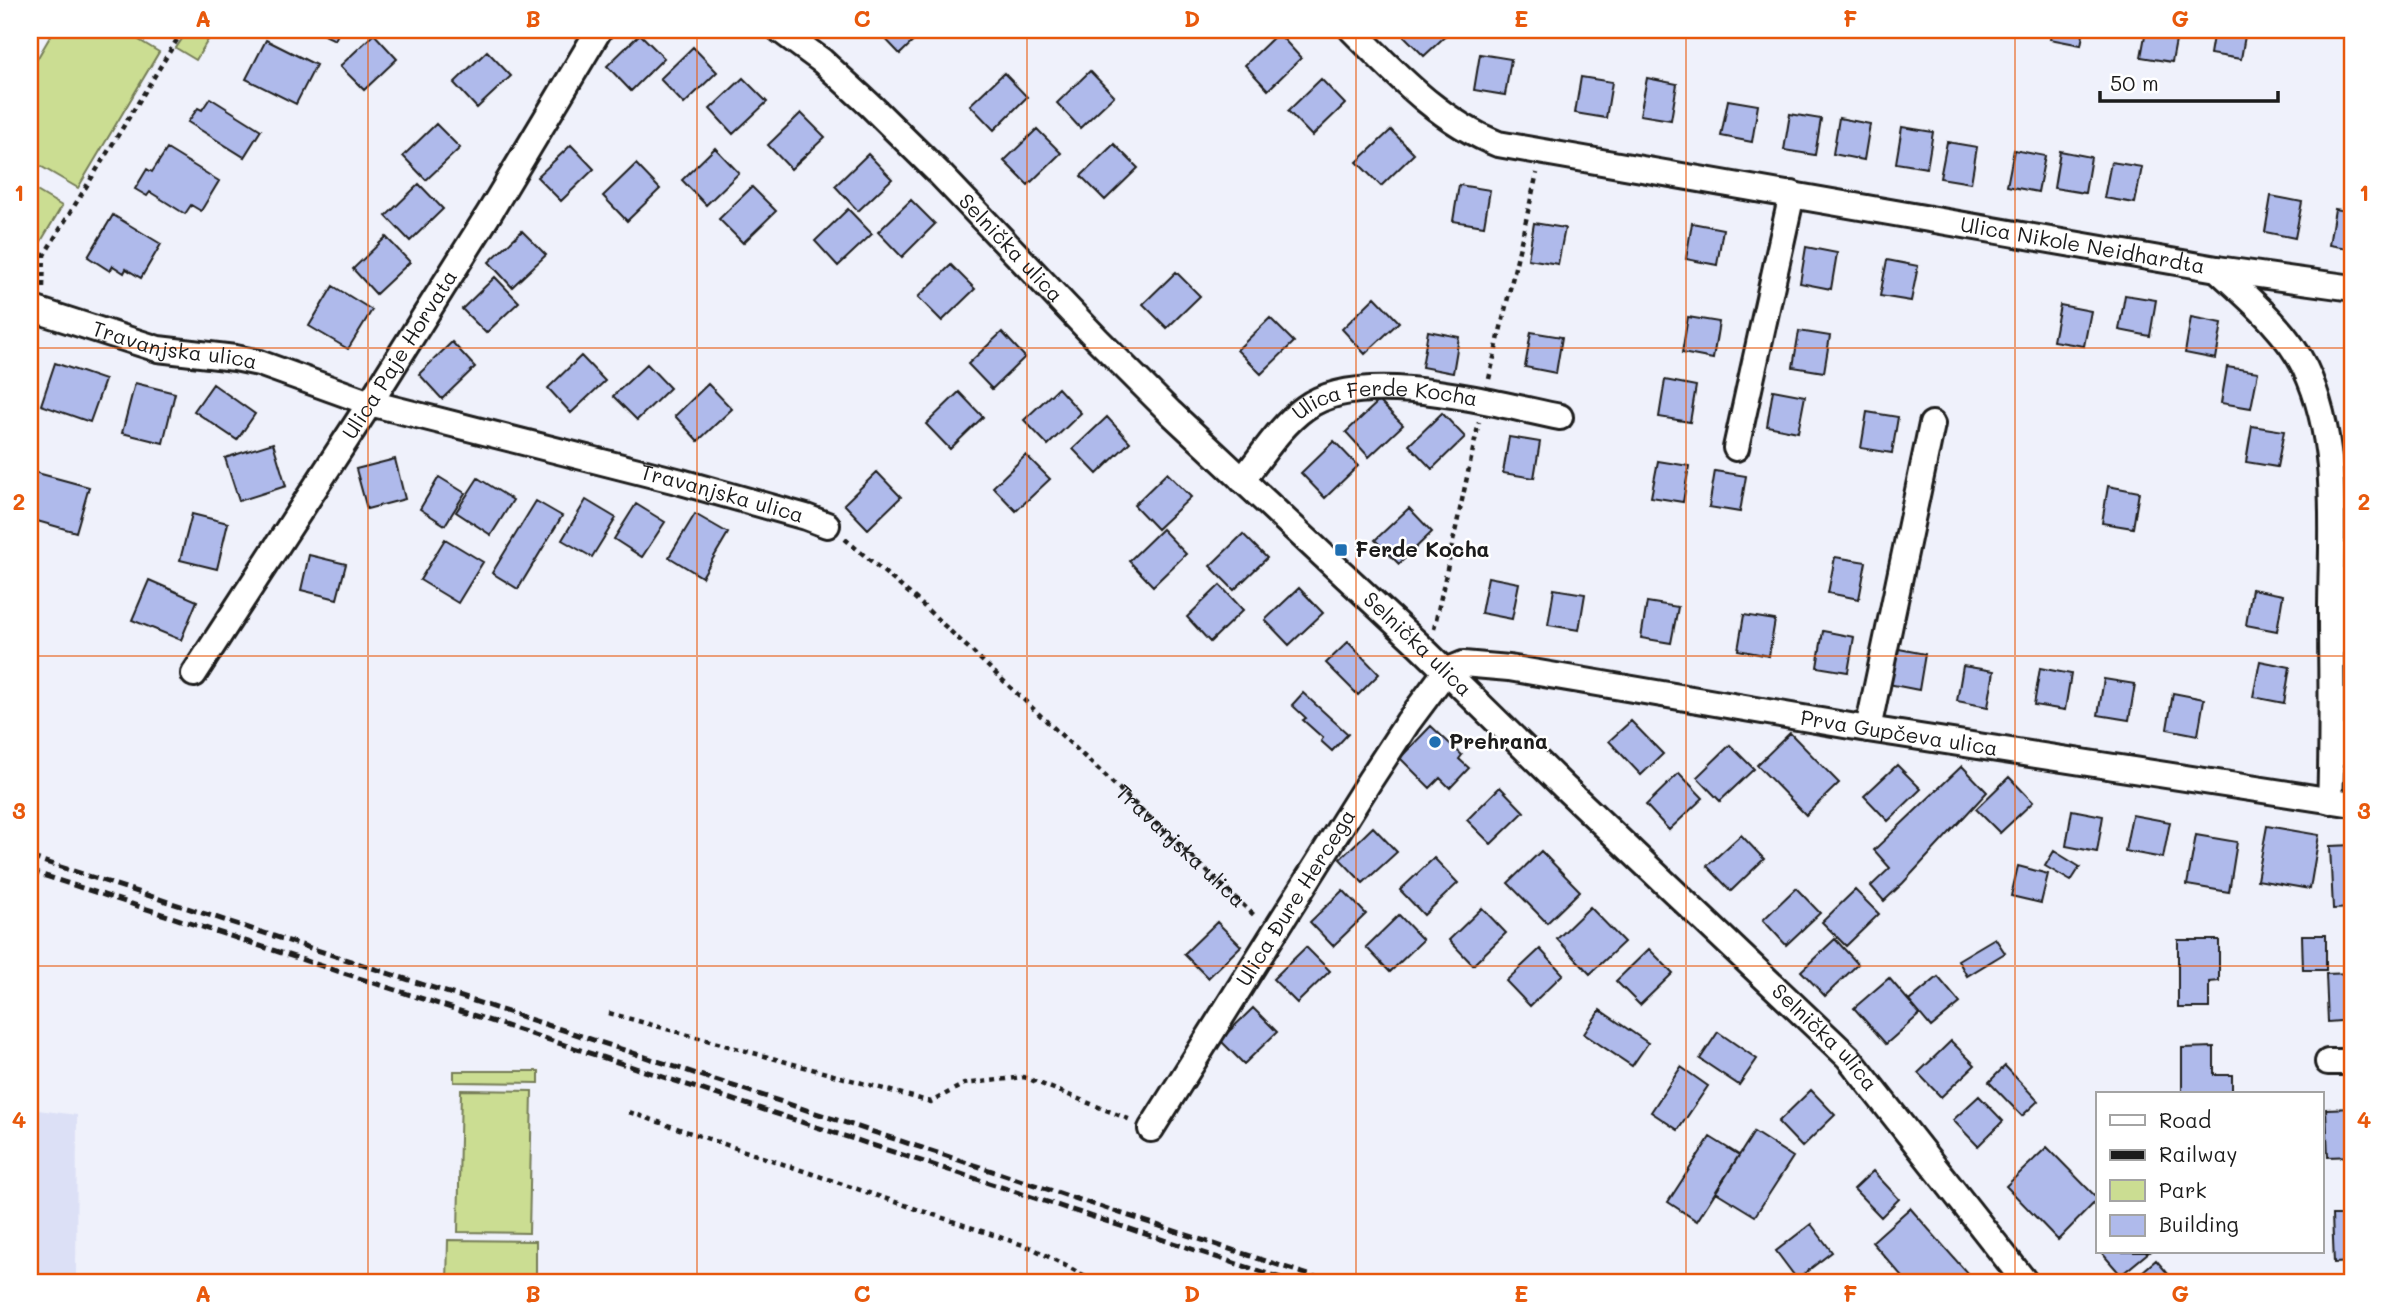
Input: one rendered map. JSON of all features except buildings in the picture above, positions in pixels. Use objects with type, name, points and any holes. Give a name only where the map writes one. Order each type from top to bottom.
[{"type":"street","name":"Ulica Paje Horvata","points":[[194,674],[370,403],[490,212],[599,30]]},
{"type":"street","name":"Selnička ulica","points":[[780,30],[822,61],[871,106],[939,173],[1098,340],[1848,1057],[2026,1283]]},
{"type":"street","name":"Ulica Nikole Neidhardta","points":[[1352,30],[1420,96],[1456,125],[1498,144],[2217,269],[2259,309],[2296,351],[2320,405],[2328,440],[2342,802]]},
{"type":"street","points":[[1736,448],[1792,194]]},
{"type":"street","points":[[2217,269],[2353,288]]},
{"type":"street","name":"Travanjska ulica","points":[[36,310],[158,349],[259,363],[370,403],[681,482],[827,525]]},
{"type":"street","name":"Ulica Ferde Kocha","points":[[1242,480],[1305,407],[1328,396],[1350,391],[1402,389],[1484,401],[1560,417]]},
{"type":"street","points":[[1868,729],[1932,424]]},
{"type":"street","name":"Prva Gupčeva ulica","points":[[1446,671],[1464,664],[1509,668],[1868,729],[2342,802]]},
{"type":"street","name":"Ulica Đure Hercega","points":[[1151,1129],[1370,780],[1446,671]]},
{"type":"street","points":[[2328,1062],[2353,1062]]},
{"type":"path","points":[[36,310],[44,255],[183,30]]},
{"type":"path","name":"Travanjska ulica","points":[[827,525],[916,599],[1275,934]]},
{"type":"path","points":[[609,1013],[931,1102],[964,1084],[1024,1077],[1151,1129]]},
{"type":"path","points":[[629,1112],[1032,1248],[1069,1266],[1089,1278],[1091,1283]]},
{"type":"shaded area","points":[[30,1109],[77,1115],[76,1283],[30,1283]]},
{"type":"green space","points":[[54,30],[122,30],[159,52],[78,188],[30,160],[30,71]]},
{"type":"green space","points":[[188,30],[214,30],[196,60],[176,48]]},
{"type":"green space","points":[[30,187],[62,206],[40,243],[30,237]]},
{"type":"green space","points":[[454,1071],[539,1071],[539,1083],[454,1082]]},
{"type":"green space","points":[[461,1090],[532,1091],[529,1233],[458,1232]]},
{"type":"green space","points":[[448,1240],[536,1241],[536,1283],[447,1283]]},
{"type":"railway","points":[[30,857],[1333,1283]]},
{"type":"railway","points":[[30,871],[1296,1283]]},
{"type":"place","name":"Ferde Kocha","points":[[1341,550]]},
{"type":"place","name":"Prehrana","points":[[1435,742]]}]
